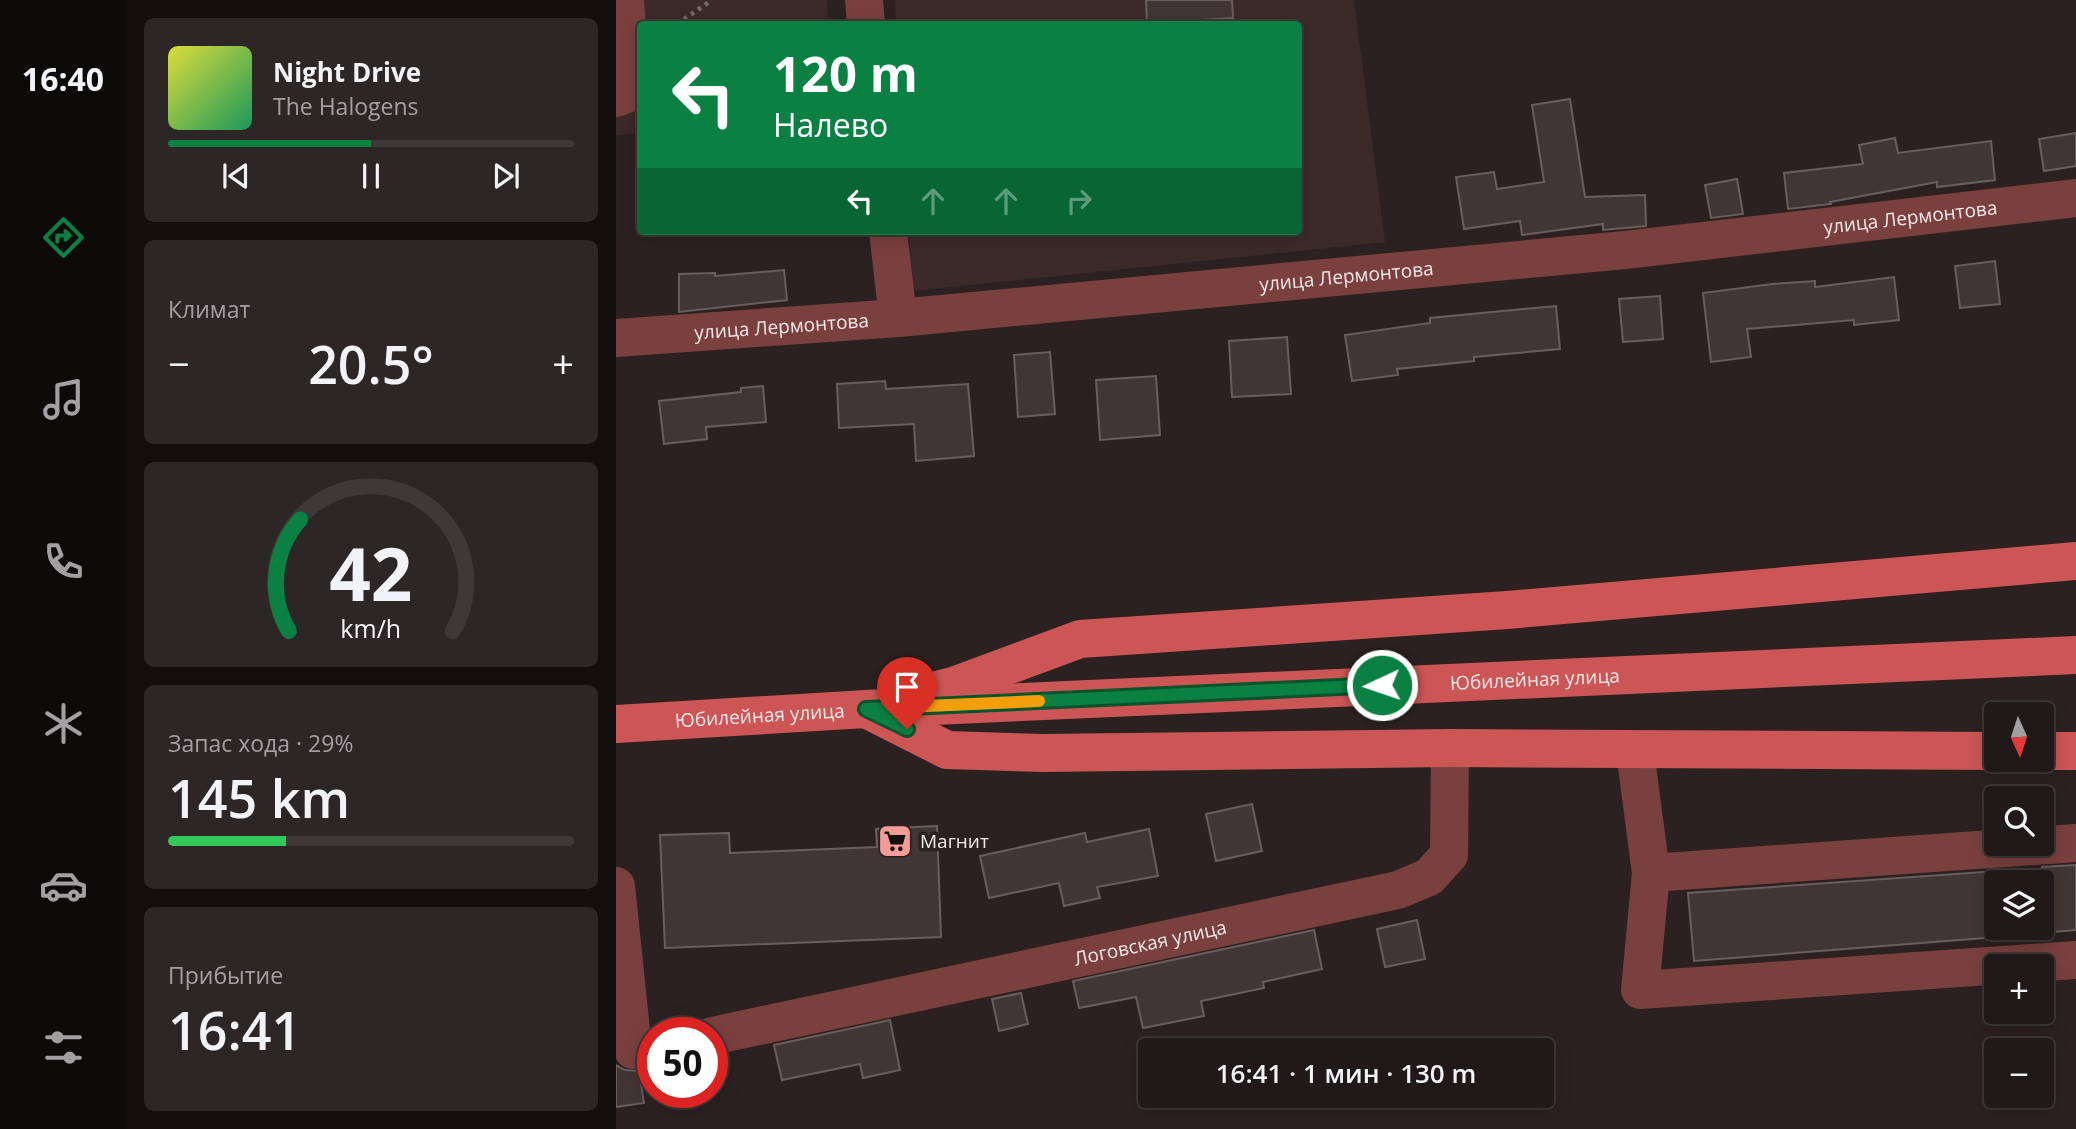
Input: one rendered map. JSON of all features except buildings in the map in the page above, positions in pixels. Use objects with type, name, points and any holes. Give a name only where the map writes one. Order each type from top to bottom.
[{"type":"main road","points":[[866,709],[953,686],[1080,639],[1507,610],[2076,561]]},
{"type":"main road","name":"Юбилейная улица","points":[[616,724],[866,709],[2076,655]]},
{"type":"main road","points":[[866,709],[947,750],[1057,753],[1450,748],[1984,751]]},
{"type":"main road","points":[[2054,751],[2076,751]]},
{"type":"street","points":[[616,97],[627,94],[631,85],[625,0]]},
{"type":"street","points":[[864,0],[866,21]]},
{"type":"street","name":"улица Лермонтова","points":[[616,338],[898,318],[1611,252],[2076,198]]},
{"type":"street","points":[[888,235],[898,318]]},
{"type":"street","name":"Логовская улица","points":[[728,1033],[1398,890],[1429,877],[1449,855],[1450,748]]},
{"type":"street","points":[[1635,751],[1651,873],[1640,990],[2076,960]]},
{"type":"street","points":[[1651,873],[2076,844]]},
{"type":"street","points":[[616,886],[633,1050],[637,1049]]},
{"type":"path","points":[[681,21],[712,0]]},
{"type":"shaded area","points":[[616,0],[827,0],[828,21],[637,21],[637,133],[616,135]]},
{"type":"shaded area","points":[[895,0],[1354,0],[1385,242],[913,291],[909,235],[1302,235],[1302,21],[896,21]]},
{"type":"slow traffic","points":[[926,706],[1039,701]]},
{"type":"place","name":"Магнит","points":[[895,841]]},
{"type":"route","points":[[907,729],[866,709],[1382,685]]}]
